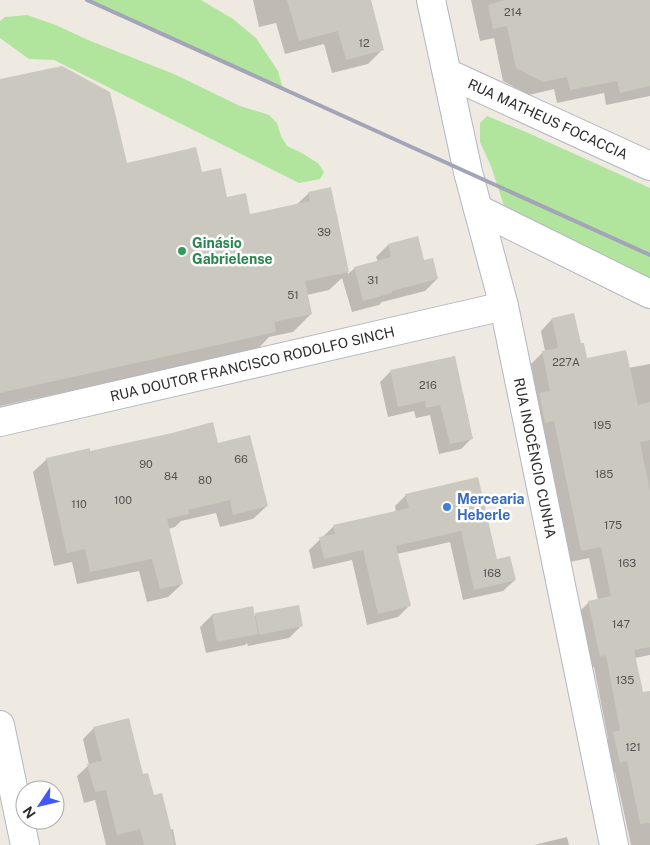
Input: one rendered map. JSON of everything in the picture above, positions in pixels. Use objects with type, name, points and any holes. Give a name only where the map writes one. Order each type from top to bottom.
[{"type":"street","name":"RUA INOCÊNCIO CUNHA","points":[[431,0],[468,172],[504,306],[614,845]]},
{"type":"street","name":"RUA MATHEUS FOCACCIA","points":[[447,73],[650,166]]},
{"type":"street","points":[[478,209],[650,294]]},
{"type":"street","name":"RUA DOUTOR FRANCISCO RODOLFO SINCH","points":[[0,422],[504,306]]},
{"type":"street","points":[[0,725],[4,762],[25,845]]},
{"type":"green space","points":[[86,0],[201,0],[233,19],[256,38],[278,71],[283,89]]},
{"type":"green space","points":[[27,15],[56,25],[88,40],[174,74],[240,106],[269,115],[277,123],[281,136],[287,146],[318,163],[324,172],[320,179],[299,183],[54,60],[29,59],[0,38],[0,21],[5,17]]},
{"type":"green space","points":[[487,116],[650,188],[650,278],[505,209],[491,166],[480,142],[480,123]]},
{"type":"building","points":[[287,0],[371,0],[384,50],[346,60],[338,31],[299,41]]},
{"type":"building","points":[[505,0],[650,0],[650,86],[620,93],[617,81],[570,90],[567,77],[543,82],[516,68],[507,26],[493,29],[488,5]]},
{"type":"building","points":[[62,66],[110,92],[127,163],[196,147],[202,172],[221,168],[227,197],[246,193],[250,214],[310,201],[308,192],[331,187],[349,272],[305,281],[312,314],[274,322],[276,332],[0,393],[0,79]]},
{"type":"building","points":[[418,236],[424,260],[433,258],[438,279],[363,301],[354,267],[391,257],[388,244]]},
{"type":"building","points":[[574,313],[581,343],[584,343],[587,358],[626,350],[638,405],[650,402],[650,440],[640,442],[650,492],[650,647],[634,650],[643,692],[650,691],[650,823],[640,824],[627,761],[620,763],[613,732],[620,730],[606,655],[600,657],[588,601],[611,596],[601,547],[581,551],[554,421],[545,423],[539,393],[550,391],[542,351],[558,348],[552,318]]},
{"type":"building","points":[[455,356],[473,439],[450,444],[440,405],[426,408],[425,401],[398,407],[390,370]]},
{"type":"building","points":[[213,422],[218,443],[250,435],[268,506],[233,515],[230,500],[188,510],[189,514],[167,519],[183,584],[160,589],[152,559],[90,572],[85,549],[67,553],[46,458],[90,448],[90,451]]},
{"type":"building","points":[[478,477],[497,559],[510,556],[516,580],[474,590],[461,531],[396,546],[411,606],[378,614],[363,550],[324,559],[319,537],[335,534],[333,525],[409,508],[405,494]]},
{"type":"building","points":[[299,605],[303,626],[259,635],[255,613]]},
{"type":"building","points":[[253,606],[258,634],[217,642],[212,614]]},
{"type":"building","points":[[129,718],[143,774],[148,773],[154,795],[162,793],[175,845],[144,845],[140,829],[117,835],[106,790],[95,792],[87,764],[102,761],[93,727]]},
{"type":"railway","points":[[87,0],[650,255]]},
{"type":"place","name":"Ginásio Gabrielense","points":[[182,251]]},
{"type":"place","name":"Mercearia Heberle","points":[[447,507]]}]
